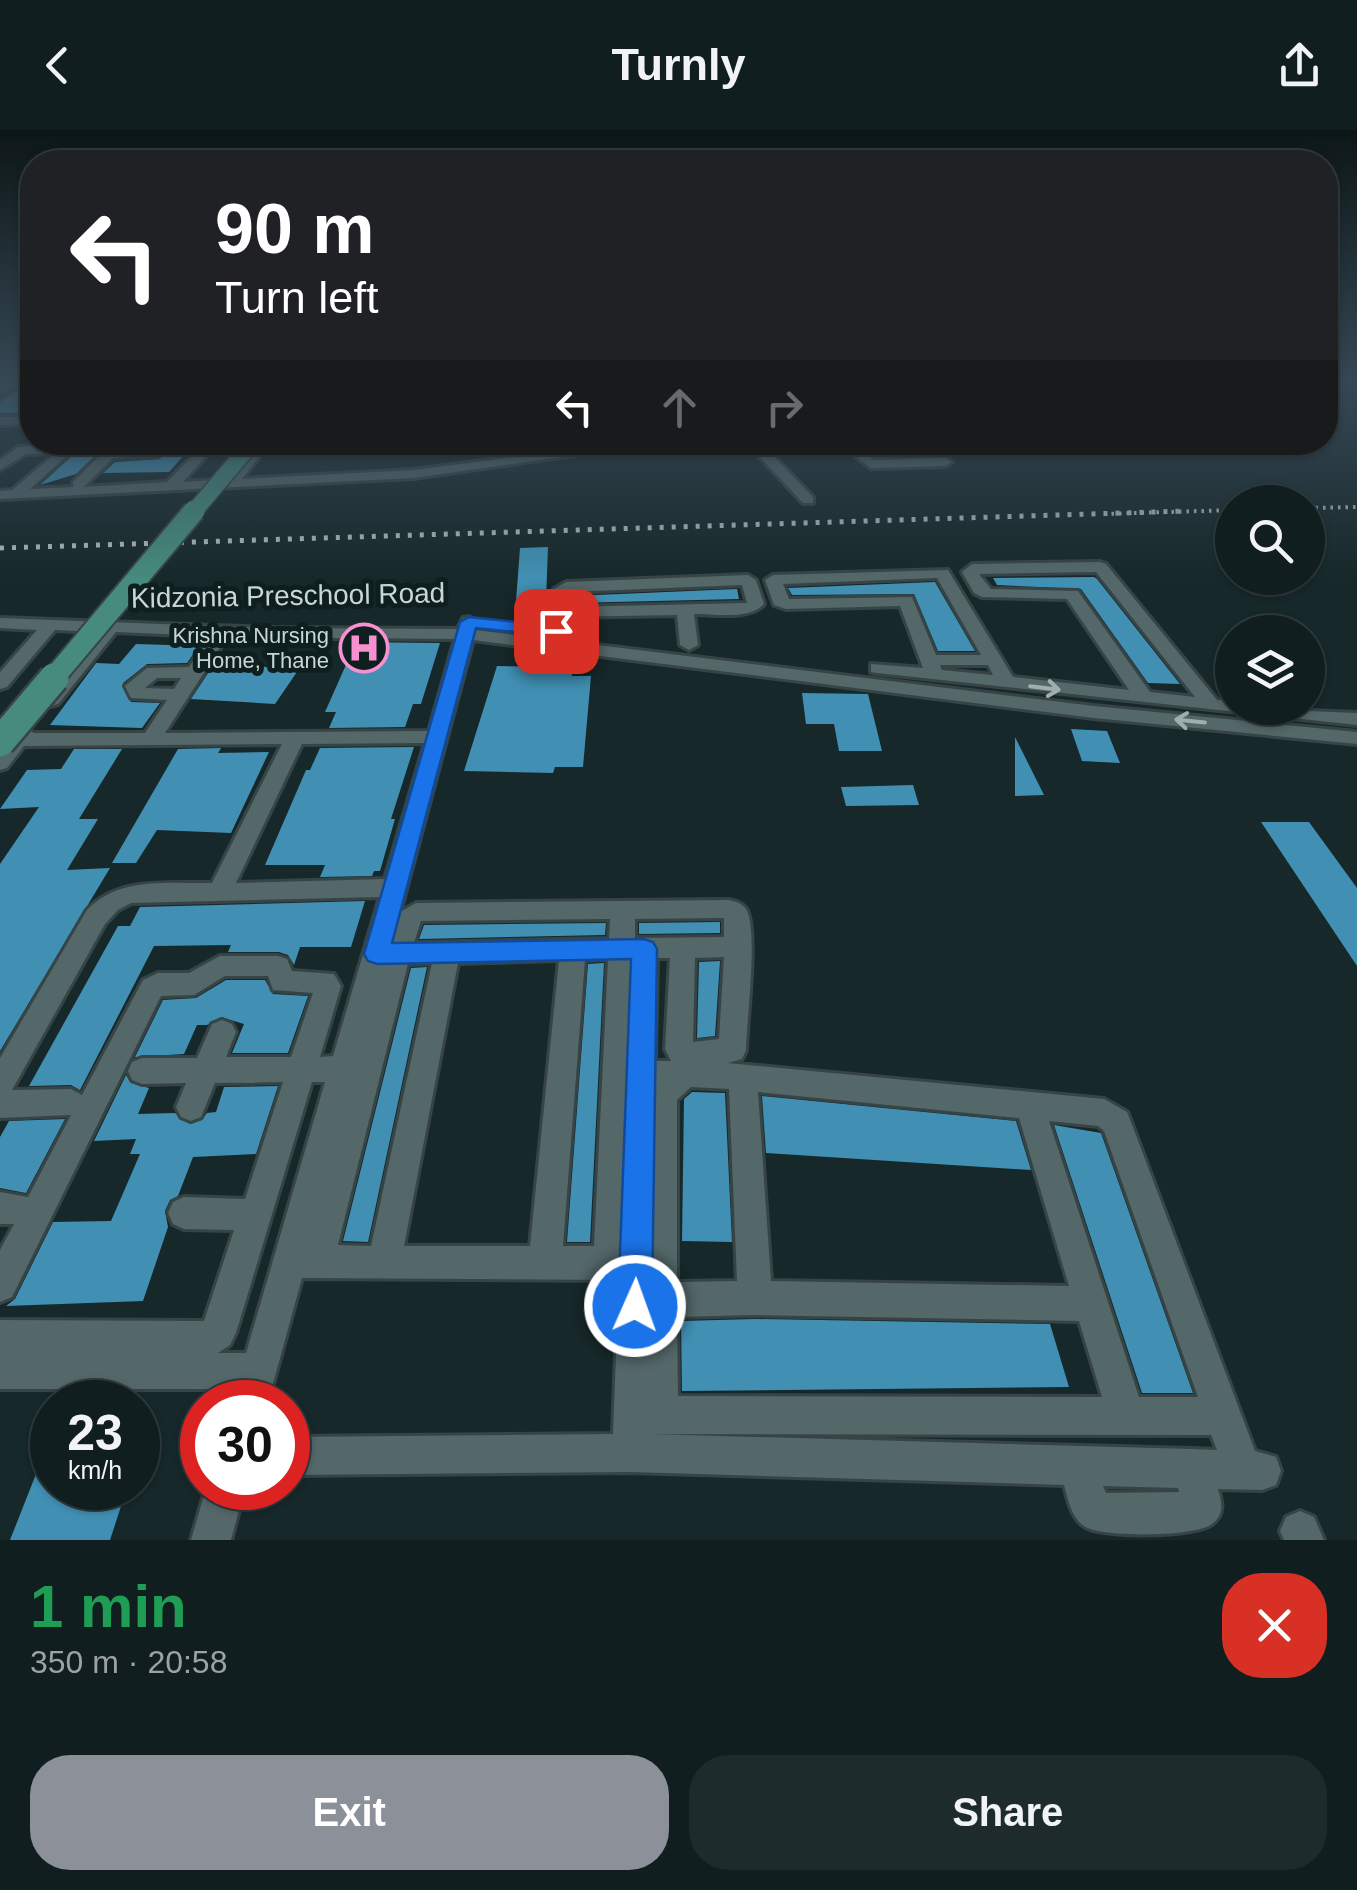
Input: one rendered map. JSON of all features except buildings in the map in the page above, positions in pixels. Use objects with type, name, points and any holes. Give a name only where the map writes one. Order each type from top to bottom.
[{"type":"main road","points":[[0,710],[223,455]]},
{"type":"main road","points":[[6,740],[242,455]]},
{"type":"street","points":[[10,491],[60,455]]},
{"type":"street","points":[[78,485],[108,455]]},
{"type":"street","points":[[10,491],[174,483],[197,455]]},
{"type":"street","points":[[234,481],[255,455]]},
{"type":"street","points":[[10,491],[78,485],[414,474],[532,455]]},
{"type":"street","points":[[765,455],[808,500]]},
{"type":"street","points":[[859,455],[871,464],[945,462]]},
{"type":"street","points":[[1141,693],[1072,594],[988,594],[980,590],[972,569],[1100,566],[1215,697]]},
{"type":"street","points":[[993,660],[932,668],[906,601],[786,604],[780,601],[773,580],[942,573],[993,660],[1007,684]]},
{"type":"street","points":[[751,582],[756,604],[752,608],[685,610],[557,622],[562,589],[566,587],[751,582]]},
{"type":"street","points":[[685,610],[688,645]]},
{"type":"street","name":"Kidzonia Preschool Road","points":[[112,626],[132,620],[467,628],[878,676],[932,668],[1007,684],[1215,702]]},
{"type":"street","name":"Kidzonia Preschool Road","points":[[112,626],[124,630],[221,632],[467,628],[557,622],[1094,712],[1357,738]]},
{"type":"street","points":[[0,623],[112,626]]},
{"type":"street","points":[[0,682],[52,623]]},
{"type":"street","points":[[0,763],[6,740],[112,626]]},
{"type":"street","points":[[257,1380],[303,1262],[387,954],[394,888],[467,628]]},
{"type":"street","points":[[151,738],[221,632]]},
{"type":"street","points":[[180,694],[138,694],[134,686],[153,672],[194,673]]},
{"type":"street","points":[[1325,715],[1357,719]]},
{"type":"street","points":[[6,740],[437,737]]},
{"type":"street","points":[[220,891],[295,738]]},
{"type":"street","points":[[0,1085],[96,917],[109,903],[128,894],[394,888]]},
{"type":"street","points":[[303,1262],[343,1069],[387,954],[410,916],[416,912],[729,909],[736,914],[738,947],[732,1050],[682,1055],[678,1049],[684,948]]},
{"type":"street","points":[[623,910],[633,949],[641,1072],[623,1263]]},
{"type":"street","points":[[387,954],[738,947]]},
{"type":"street","points":[[633,949],[623,1263],[645,1415]]},
{"type":"street","points":[[545,1262],[573,950]]},
{"type":"street","points":[[384,1263],[447,952]]},
{"type":"street","points":[[0,1285],[152,988],[158,984],[194,984],[220,966],[278,966],[282,982],[325,982],[328,986],[218,1333],[207,1340],[93,1355],[9,1354]]},
{"type":"street","points":[[192,1107],[222,1032]]},
{"type":"street","points":[[142,1072],[343,1069]]},
{"type":"street","points":[[310,1456],[631,1453],[1078,1466],[1089,1504],[1099,1513],[1196,1512],[1204,1506],[1192,1468],[1253,1470],[1224,1416],[1116,1122],[1104,1114],[743,1077],[641,1072]]},
{"type":"street","points":[[631,1453],[645,1415],[660,1300],[662,1095],[685,1074]]},
{"type":"street","points":[[743,1077],[754,1298]]},
{"type":"street","points":[[0,1104],[71,1102]]},
{"type":"street","points":[[1030,1104],[1126,1416]]},
{"type":"street","points":[[184,1214],[256,1214]]},
{"type":"street","points":[[303,1262],[623,1263]]},
{"type":"street","points":[[660,1300],[1091,1304]]},
{"type":"street","points":[[93,1355],[219,1380]]},
{"type":"street","points":[[645,1415],[1224,1416]]},
{"type":"street","points":[[212,1540],[220,1510]]},
{"type":"railway","points":[[1325,508],[1357,507]]},
{"type":"railway","points":[[0,548],[1185,511]]},
{"type":"railway","points":[[1104,514],[1215,511]]},
{"type":"place","name":"Krishna Nursing Home, Thane","points":[[364,648]]},
{"type":"route","points":[[556,631],[469,622],[377,954],[644,949],[635,1306]]}]
